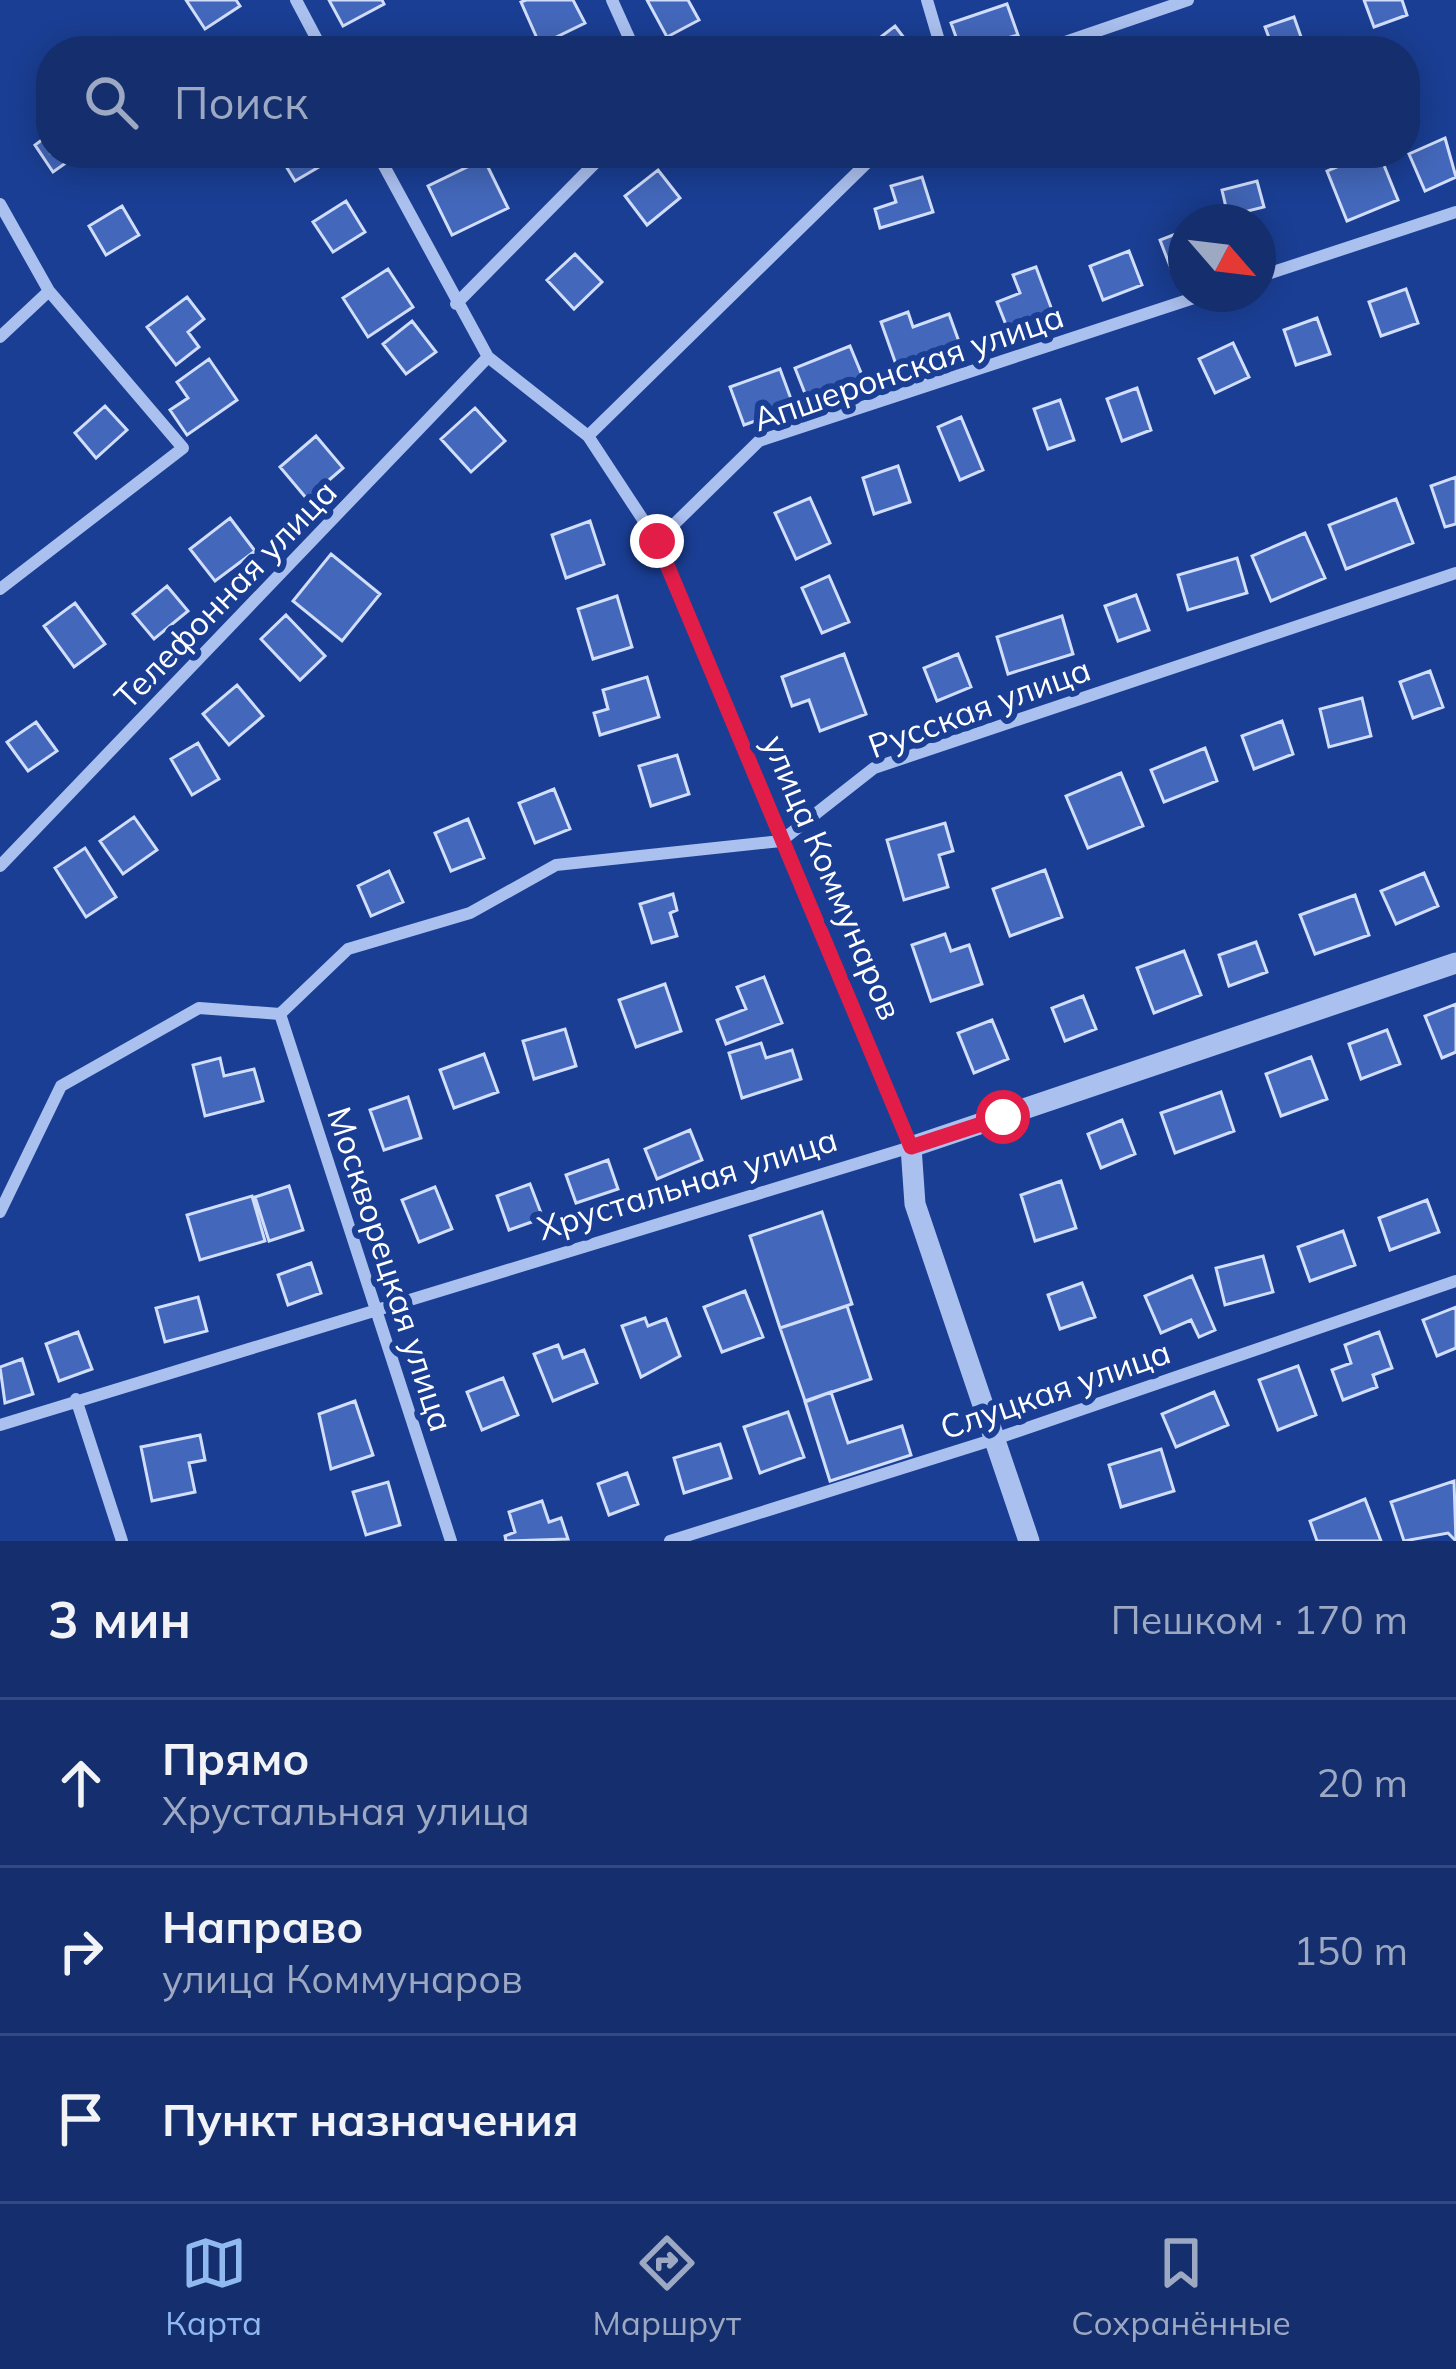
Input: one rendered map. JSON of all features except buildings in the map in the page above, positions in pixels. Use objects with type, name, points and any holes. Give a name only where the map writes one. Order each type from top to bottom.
[{"type":"street","points":[[296,0],[315,36]]},
{"type":"street","points":[[612,0],[628,36]]},
{"type":"street","points":[[926,0],[937,36]]},
{"type":"street","points":[[1083,36],[1188,0]]},
{"type":"street","name":"улица Коммунаров","points":[[384,168],[488,357],[588,436],[657,541],[911,1147],[915,1204],[1029,1541]]},
{"type":"street","points":[[456,304],[590,168]]},
{"type":"street","points":[[588,436],[862,168]]},
{"type":"street","points":[[0,204],[49,291],[183,448],[0,589]]},
{"type":"street","points":[[1276,271],[1456,212]]},
{"type":"street","points":[[0,337],[49,291]]},
{"type":"street","name":"Апшеронская улица","points":[[657,541],[760,441],[1168,307]]},
{"type":"street","name":"Телефонная улица","points":[[0,866],[488,357]]},
{"type":"street","name":"Русская улица","points":[[781,841],[874,768],[1456,572]]},
{"type":"street","points":[[0,1213],[61,1086],[199,1008],[280,1014],[347,949],[470,913],[556,865],[781,841]]},
{"type":"street","name":"Хрустальная улица","points":[[0,1425],[377,1314],[911,1147],[1456,963]]},
{"type":"street","name":"Москворецкая улица","points":[[280,1014],[451,1541]]},
{"type":"street","name":"Слуцкая улица","points":[[670,1541],[995,1439],[1456,1281]]},
{"type":"street","points":[[76,1399],[122,1541]]},
{"type":"route","points":[[657,541],[911,1147],[1003,1117]]}]
